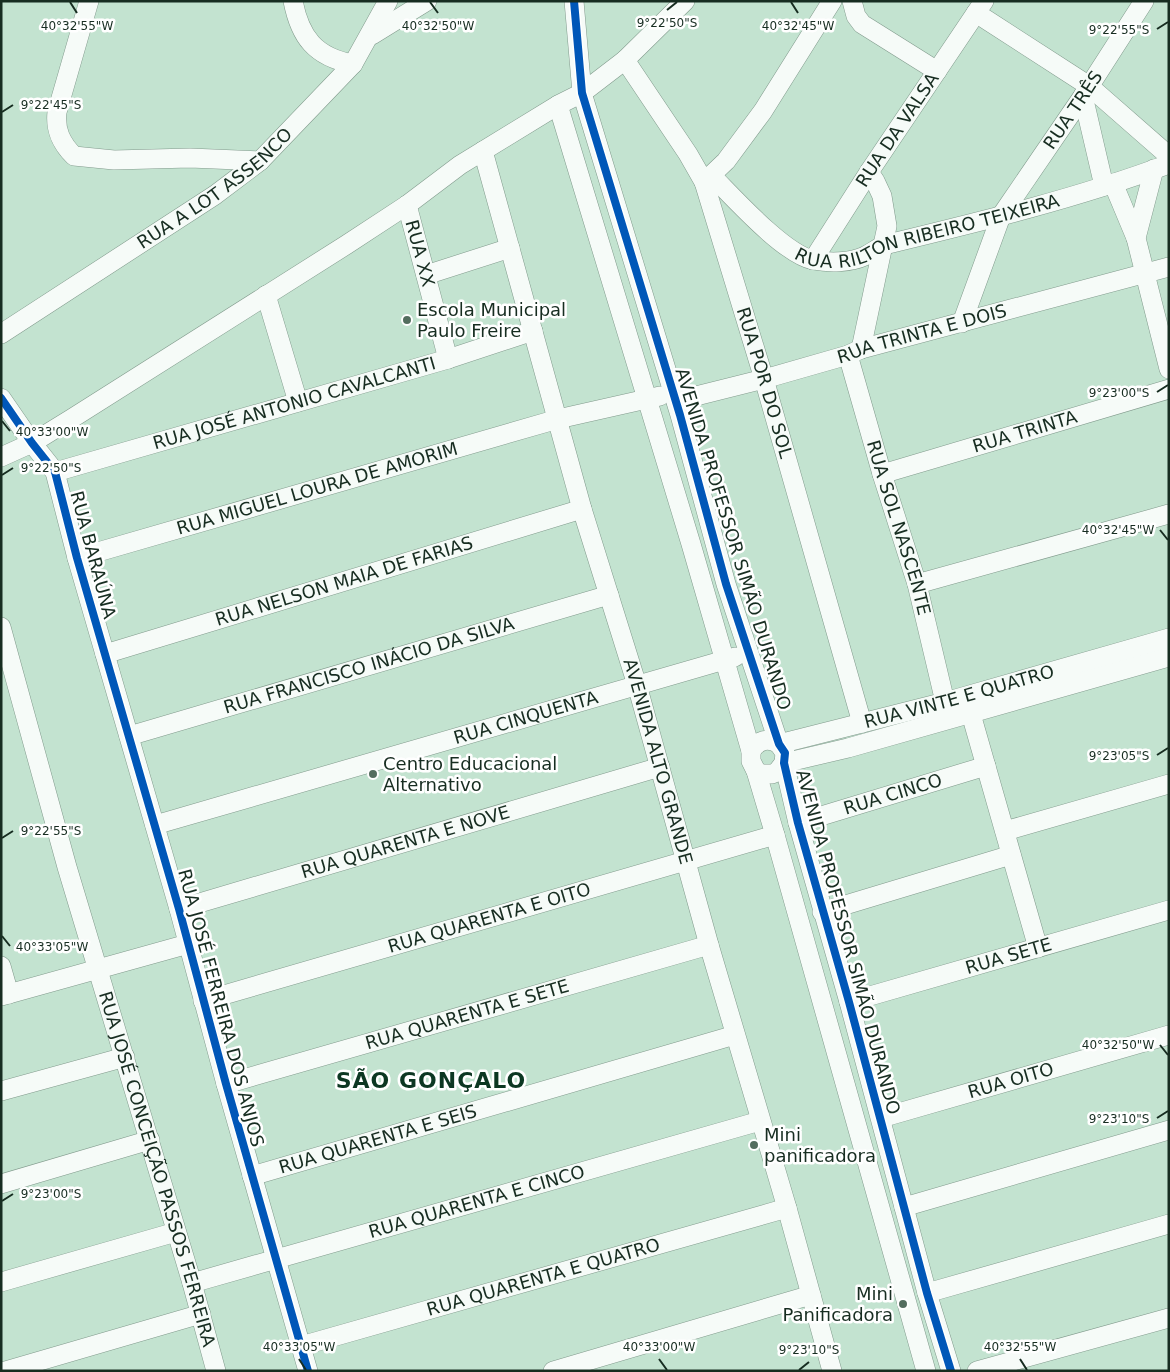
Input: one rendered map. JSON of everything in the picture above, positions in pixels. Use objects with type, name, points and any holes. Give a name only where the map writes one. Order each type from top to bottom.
[{"type":"street","points":[[89,1],[56,117],[57,131],[66,149],[74,156],[114,160],[190,158],[260,161]]},
{"type":"street","points":[[293,1],[296,19],[303,34],[310,43],[330,57],[353,64]]},
{"type":"street","name":"RUA A LOT ASSENCO","points":[[1,334],[214,194],[260,161],[353,64],[388,1]]},
{"type":"street","points":[[368,36],[427,1]]},
{"type":"street","name":"AVENIDA PROFESSOR SIMÃO DURANDO","points":[[574,1],[582,93],[674,397],[726,584],[779,744],[785,753],[784,763],[798,823],[881,1118],[927,1293],[951,1371]]},
{"type":"street","points":[[1,457],[32,443],[407,205],[460,165],[582,93],[625,60],[685,1]]},
{"type":"street","points":[[852,1],[856,16],[862,24],[937,71]]},
{"type":"street","name":"RUA TRÊS","points":[[962,322],[1001,216],[1086,91],[1144,1]]},
{"type":"street","points":[[708,179],[726,161],[763,111],[831,2]]},
{"type":"street","points":[[980,7],[1169,156]]},
{"type":"street","name":"RUA DA VALSA","points":[[813,260],[869,172],[980,7]]},
{"type":"street","name":"RUA POR DO SOL","points":[[625,60],[688,154],[708,179],[862,723]]},
{"type":"street","points":[[1086,91],[1108,184],[1136,238],[1169,369]]},
{"type":"street","points":[[558,106],[648,398],[751,751],[751,761],[756,771],[775,835],[926,1371]]},
{"type":"street","name":"AVENIDA ALTO GRANDE","points":[[483,151],[582,510],[637,685],[709,945],[787,1208],[832,1371]]},
{"type":"street","points":[[1136,238],[1162,167]]},
{"type":"street","name":"RUA RILTON RIBEIRO TEIXEIRA","points":[[708,179],[782,242],[803,256],[813,260],[848,261],[865,256],[883,245],[1001,216],[1162,167]]},
{"type":"street","points":[[854,352],[887,226],[879,187],[869,172]]},
{"type":"street","name":"RUA XX","points":[[407,205],[448,359]]},
{"type":"street","points":[[426,275],[510,248]]},
{"type":"street","name":"RUA TRINTA E DOIS","points":[[648,398],[674,397],[764,379],[962,322],[1169,267]]},
{"type":"street","points":[[266,295],[298,402]]},
{"type":"street","name":"RUA JOSÉ ANTONIO CAVALCANTI","points":[[55,472],[448,359],[533,332]]},
{"type":"street","name":"RUA SOL NASCENTE","points":[[854,352],[882,474],[917,584],[945,702]]},
{"type":"street","name":"RUA TRINTA","points":[[882,474],[1169,389]]},
{"type":"street","name":"RUA BARAÚNA","points":[[1,398],[55,472],[76,558],[105,654]]},
{"type":"street","name":"RUA MIGUEL LOURA DE AMORIM","points":[[76,558],[558,419],[648,398]]},
{"type":"street","name":"RUA NELSON MAIA DE FARIAS","points":[[105,654],[582,510]]},
{"type":"street","points":[[917,584],[1169,514]]},
{"type":"street","name":"RUA FRANCISCO INÁCIO DA SILVA","points":[[130,736],[609,595]]},
{"type":"street","name":"RUA JOSÉ CONCEIÇÃO PASSOS FERREIRA","points":[[1,627],[67,867],[150,1140],[216,1371]]},
{"type":"street","name":"RUA VINTE E QUATRO","points":[[751,751],[758,742],[763,740],[779,744],[945,702],[1169,638]]},
{"type":"street","name":"RUA JOSÉ FERREIRA DOS ANJOS","points":[[105,654],[179,909],[226,1084],[308,1371]]},
{"type":"street","points":[[724,660],[735,657],[745,660],[756,676]]},
{"type":"street","name":"RUA VINTE E QUATRO","points":[[756,771],[761,774],[772,774],[777,772],[784,763],[848,748],[1169,657]]},
{"type":"street","name":"RUA CINQUENTA","points":[[155,825],[724,660]]},
{"type":"street","points":[[971,714],[1038,948]]},
{"type":"street","points":[[842,728],[848,748]]},
{"type":"street","name":"RUA CINCO","points":[[798,823],[986,766]]},
{"type":"street","name":"RUA QUARENTA E NOVE","points":[[179,909],[660,767]]},
{"type":"street","points":[[1006,831],[1169,784]]},
{"type":"street","name":"RUA QUARENTA E OITO","points":[[203,1001],[775,835]]},
{"type":"street","points":[[822,912],[1011,855]]},
{"type":"street","name":"RUA SETE","points":[[849,1002],[1169,910]]},
{"type":"street","points":[[1,966],[5,995],[188,944]]},
{"type":"street","name":"RUA QUARENTA E SETE","points":[[226,1084],[709,945]]},
{"type":"street","name":"RUA QUARENTA E SEIS","points":[[252,1176],[735,1035]]},
{"type":"street","name":"RUA OITO","points":[[881,1118],[1169,1035]]},
{"type":"street","points":[[1,1091],[124,1056]]},
{"type":"street","name":"RUA QUARENTA E CINCO","points":[[192,1283],[760,1121]]},
{"type":"street","points":[[904,1207],[1169,1130]]},
{"type":"street","points":[[1,1184],[150,1140]]},
{"type":"street","name":"RUA QUARENTA E QUATRO","points":[[301,1346],[787,1208]]},
{"type":"street","points":[[927,1293],[1169,1224]]},
{"type":"street","points":[[1,1282],[176,1232]]},
{"type":"street","points":[[552,1371],[811,1295]]},
{"type":"street","points":[[5,1371],[201,1314]]},
{"type":"street","points":[[977,1371],[1169,1318]]},
{"type":"cycle path","points":[[574,1],[582,93],[680,415],[726,584],[779,744],[785,753],[784,763],[798,823],[849,1002],[927,1293],[951,1371]]},
{"type":"cycle path","points":[[1,398],[55,472],[77,558],[179,909],[226,1084],[308,1371]]},
{"type":"place","name":"Escola Municipal Paulo Freire","points":[[407,320]]},
{"type":"place","name":"Centro Educacional Alternativo","points":[[373,774]]},
{"type":"place","name":"Mini panificadora","points":[[754,1145]]},
{"type":"place","name":"Mini Panificadora","points":[[903,1304]]},
{"type":"district","name":"SÃO GONÇALO","points":[[431,1080]]}]
